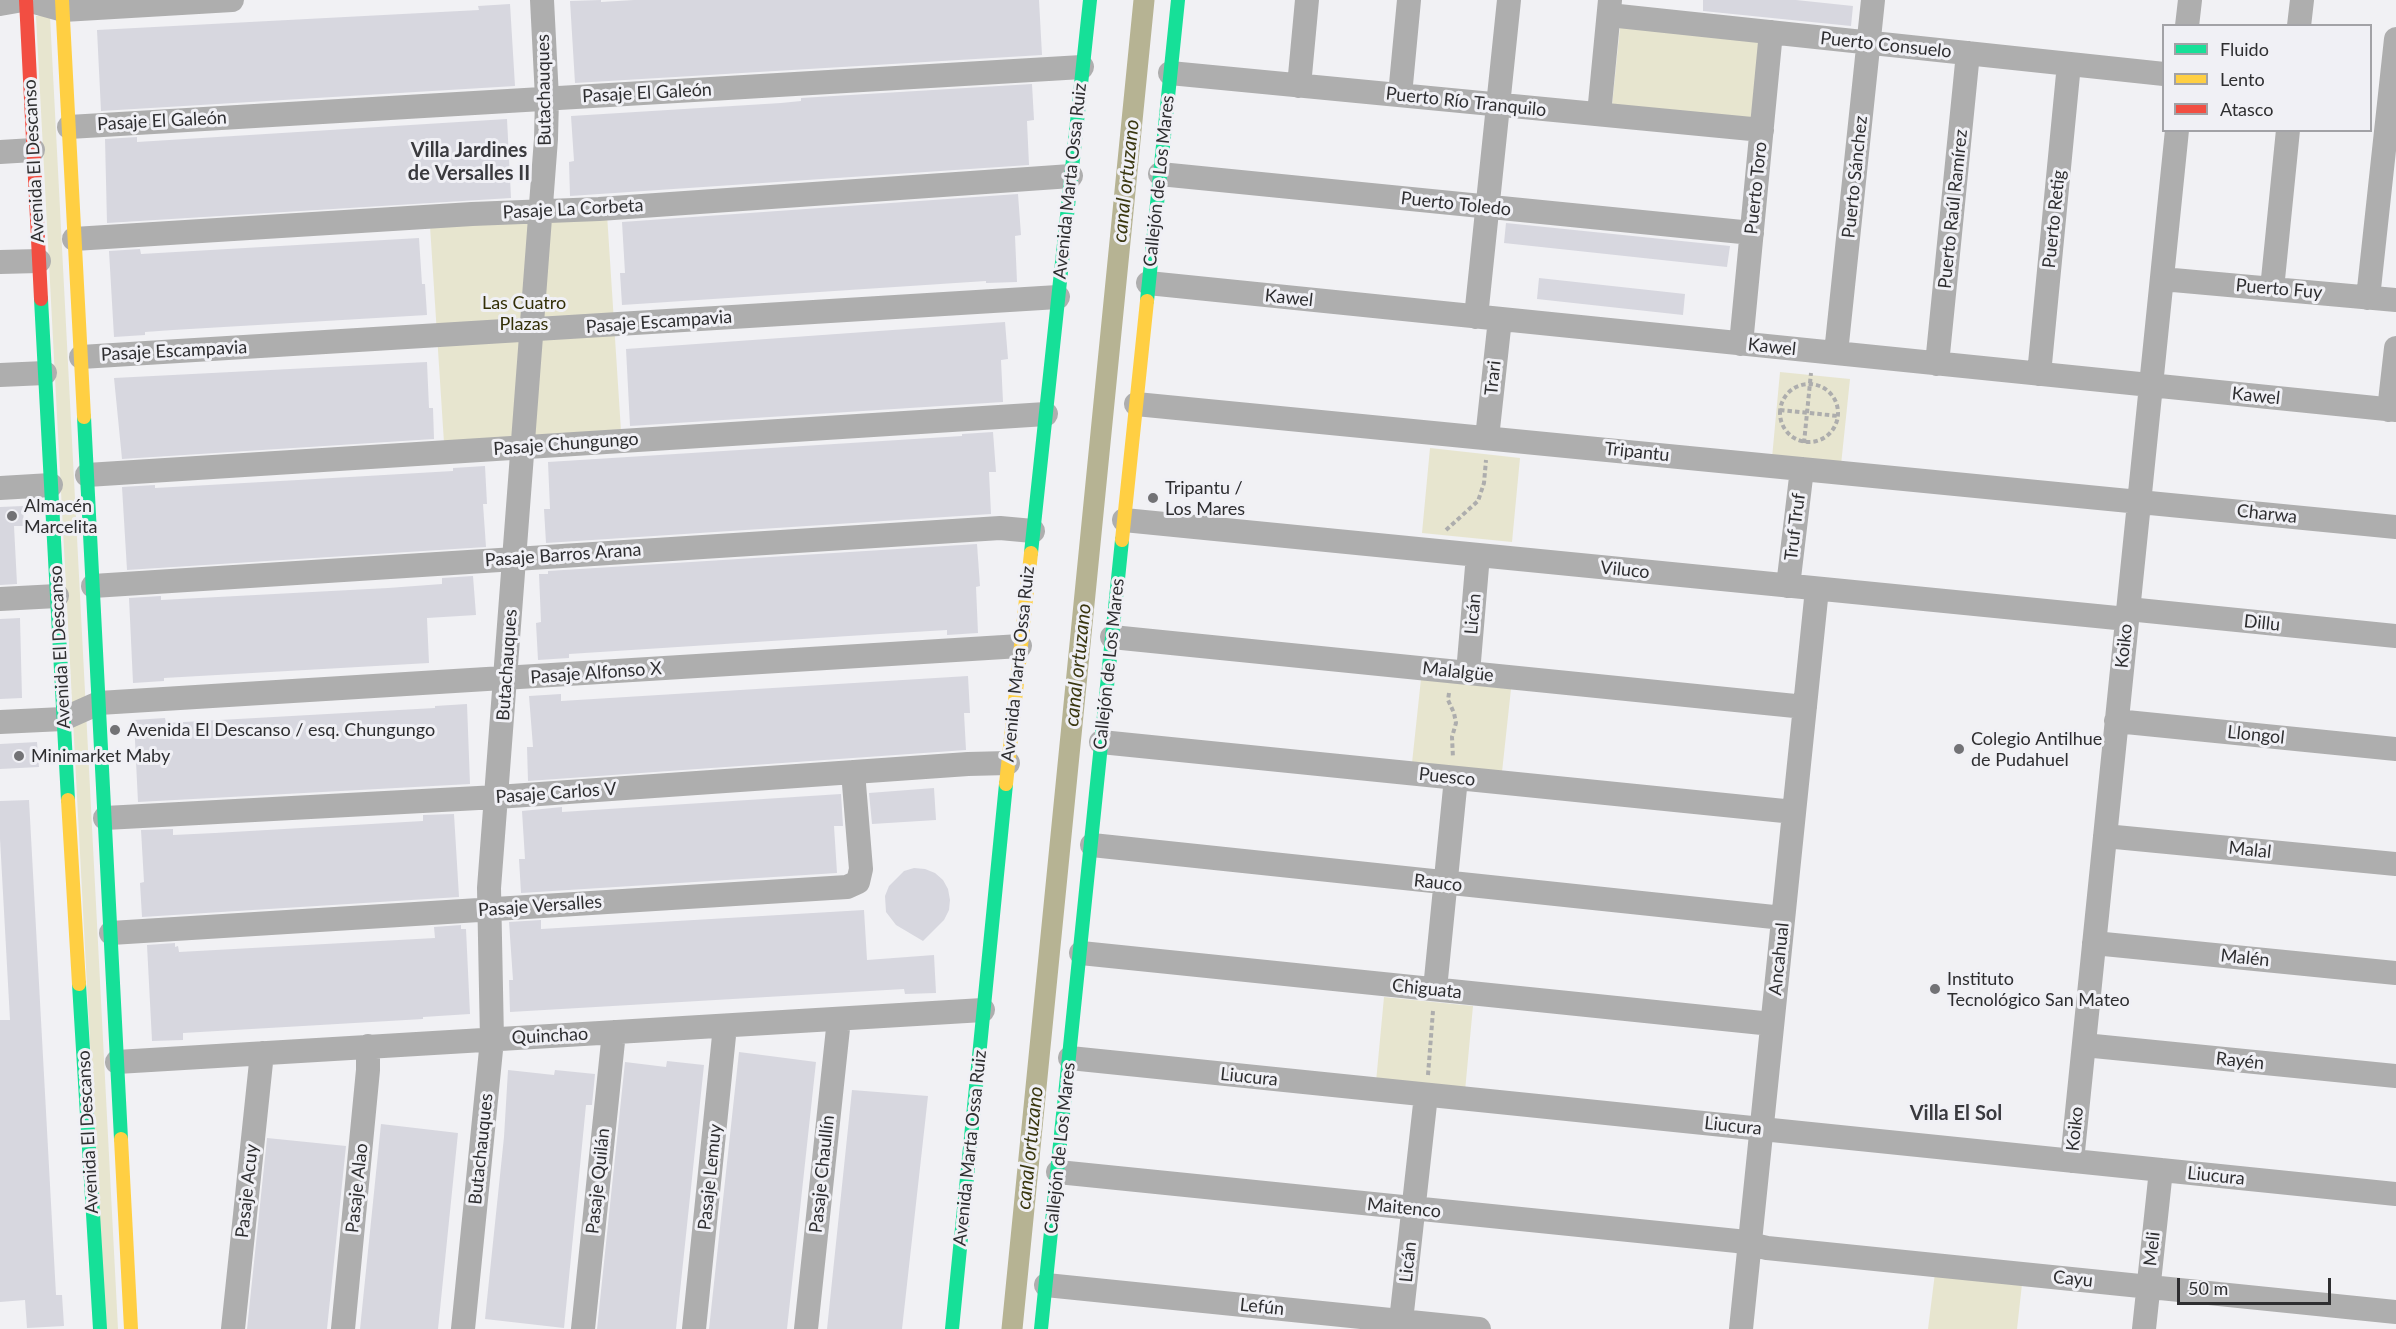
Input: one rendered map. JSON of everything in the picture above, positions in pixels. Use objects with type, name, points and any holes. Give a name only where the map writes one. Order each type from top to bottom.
[{"type":"street","points":[[0,4],[25,0],[62,5],[232,0]]},
{"type":"street","name":"Avenida El Descanso","points":[[25,0],[63,719],[100,1329]]},
{"type":"street","name":"Butachauques","points":[[463,1329],[492,1040],[489,909],[541,211],[547,98],[542,0]]},
{"type":"street","name":"Avenida Marta Ossa Ruiz","points":[[952,1329],[1020,646],[1090,0]]},
{"type":"street","name":"Callejón de Los Mares","points":[[1041,1329],[1178,0]]},
{"type":"street","points":[[1299,86],[1307,0]]},
{"type":"street","points":[[1400,95],[1409,0]]},
{"type":"street","points":[[1476,317],[1509,0]]},
{"type":"street","name":"Puerto Sánchez","points":[[1825,352],[1869,43],[1873,0]]},
{"type":"street","points":[[2187,24],[2190,0]]},
{"type":"street","points":[[2299,24],[2301,0]]},
{"type":"street","name":"Avenida El Descanso","points":[[62,5],[131,1329]]},
{"type":"street","points":[[1599,114],[1610,8]]},
{"type":"street","name":"Puerto Consuelo","points":[[1610,8],[1771,32],[2162,74]]},
{"type":"street","name":"Puerto Toro","points":[[1741,344],[1771,32]]},
{"type":"street","points":[[2368,298],[2396,39]]},
{"type":"street","name":"Puerto Raúl Ramírez","points":[[1937,364],[1968,53]]},
{"type":"street","name":"Puerto Retig","points":[[2039,374],[2069,64]]},
{"type":"street","name":"Pasaje El Galeón","points":[[69,127],[1082,67]]},
{"type":"street","name":"Puerto Río Tranquilo","points":[[1170,73],[1762,130]]},
{"type":"street","name":"Koiko","points":[[2072,1161],[2176,132]]},
{"type":"street","points":[[2272,289],[2288,132]]},
{"type":"street","points":[[0,152],[33,150]]},
{"type":"street","name":"Puerto Toledo","points":[[1160,174],[1752,233]]},
{"type":"street","name":"Pasaje La Corbeta","points":[[75,239],[1071,176]]},
{"type":"street","points":[[0,262],[39,261]]},
{"type":"street","name":"Puerto Fuy","points":[[2162,279],[2396,300]]},
{"type":"street","name":"Kawel","points":[[1148,284],[2393,410]]},
{"type":"street","name":"Pasaje Escampavia","points":[[81,357],[1058,297]]},
{"type":"street","name":"Trari","points":[[1487,438],[1500,319]]},
{"type":"street","points":[[2393,410],[2396,348]]},
{"type":"street","points":[[0,375],[45,373]]},
{"type":"street","name":"Tripantu","points":[[1136,404],[2139,501]]},
{"type":"street","name":"Pasaje Chungungo","points":[[87,475],[1046,414]]},
{"type":"street","name":"Truf Truf","points":[[1788,586],[1802,469]]},
{"type":"street","points":[[0,488],[51,485]]},
{"type":"street","name":"Charwa","points":[[2139,501],[2396,528]]},
{"type":"street","name":"Viluco","points":[[1124,520],[1817,589],[2127,614]]},
{"type":"street","name":"Pasaje Barros Arana","points":[[93,586],[1000,528],[1033,531]]},
{"type":"street","name":"Licán","points":[[1468,673],[1478,555]]},
{"type":"street","name":"Ancahual","points":[[1742,1329],[1817,589]]},
{"type":"street","points":[[0,599],[57,596]]},
{"type":"street","name":"Dillu","points":[[2127,614],[2396,636]]},
{"type":"street","name":"Malalgüe","points":[[1112,637],[1805,707]]},
{"type":"street","name":"Pasaje Alfonso X","points":[[99,703],[1020,646]]},
{"type":"street","points":[[0,722],[63,719],[99,703]]},
{"type":"street","name":"Llongol","points":[[2116,722],[2396,749]]},
{"type":"street","name":"Puesco","points":[[1101,742],[1794,812]]},
{"type":"street","name":"Pasaje Carlos V","points":[[105,818],[496,797],[968,764],[1008,764]]},
{"type":"street","name":"Pasaje Versalles","points":[[111,933],[853,885],[858,882],[861,868],[853,772]]},
{"type":"street","points":[[1435,989],[1456,778]]},
{"type":"street","name":"Malal","points":[[2105,836],[2396,864]]},
{"type":"street","name":"Rauco","points":[[1092,845],[1783,918]]},
{"type":"street","name":"Malén","points":[[2094,942],[2396,973]]},
{"type":"street","name":"Chiguata","points":[[1081,953],[1772,1024]]},
{"type":"street","name":"Quinchao","points":[[117,1062],[983,1010]]},
{"type":"street","name":"Pasaje Chaullín","points":[[806,1329],[838,1019]]},
{"type":"street","name":"Pasaje Lemuy","points":[[694,1329],[725,1026]]},
{"type":"street","name":"Pasaje Quilán","points":[[583,1329],[614,1032]]},
{"type":"street","name":"Rayén","points":[[2084,1045],[2396,1076]]},
{"type":"street","name":"Pasaje Alao","points":[[343,1329],[368,1070],[368,1046]]},
{"type":"street","name":"Pasaje Acuy","points":[[233,1329],[261,1053]]},
{"type":"street","name":"Liucura","points":[[1070,1058],[2396,1194]]},
{"type":"street","name":"Licán","points":[[1401,1321],[1426,1095]]},
{"type":"street","name":"Meli","points":[[2144,1329],[2161,1170]]},
{"type":"street","name":"Maitenco","points":[[1058,1172],[1750,1243]]},
{"type":"street","name":"Cayu","points":[[1750,1243],[1767,1248],[2396,1312]]},
{"type":"street","name":"Lefún","points":[[1046,1285],[1479,1329]]},
{"type":"path","points":[[1802,469],[1810,383],[1825,352]]},
{"type":"path","points":[[1810,383],[1830,392],[1836,400],[1838,416],[1833,431],[1825,438],[1815,442],[1804,442],[1787,433],[1782,424],[1780,410],[1785,396],[1792,389],[1810,383]]},
{"type":"path","points":[[1780,410],[1838,416]]},
{"type":"path","points":[[1429,550],[1436,539],[1478,501],[1484,483],[1487,438]]},
{"type":"path","points":[[1456,778],[1452,737],[1456,723],[1448,700],[1450,688],[1468,673]]},
{"type":"path","points":[[1426,1095],[1435,989]]},
{"type":"green space","points":[[36,16],[50,16],[118,1329],[105,1329]]},
{"type":"green space","points":[[1620,27],[1759,42],[1751,120],[1612,105]]},
{"type":"green space","name":"Las Cuatro Plazas","points":[[607,214],[621,431],[444,443],[430,226]]},
{"type":"green space","points":[[1780,372],[1850,379],[1841,465],[1772,458]]},
{"type":"green space","points":[[1430,448],[1520,458],[1512,542],[1422,533]]},
{"type":"green space","points":[[1421,679],[1511,689],[1502,772],[1412,763]]},
{"type":"green space","points":[[1384,997],[1473,1006],[1465,1091],[1376,1082]]},
{"type":"green space","points":[[1935,1273],[2022,1284],[2017,1329],[1928,1329]]},
{"type":"building","points":[[601,0],[601,2],[634,0],[1039,0],[1042,55],[575,83],[570,1]]},
{"type":"building","points":[[1703,0],[1796,0],[1853,6],[1851,26],[1703,11]]},
{"type":"building","points":[[510,4],[515,86],[101,111],[97,30],[479,10],[478,6]]},
{"type":"building","points":[[1032,84],[1034,120],[1027,121],[1029,165],[570,196],[569,162],[574,161],[571,116],[781,103],[801,101],[801,98]]},
{"type":"building","points":[[507,119],[511,198],[107,223],[105,139],[137,137],[137,142]]},
{"type":"building","points":[[1018,194],[1021,235],[1015,236],[1017,282],[986,283],[986,281],[622,305],[620,273],[625,273],[622,222]]},
{"type":"building","points":[[1506,223],[1730,246],[1727,267],[1504,243]]},
{"type":"building","points":[[419,238],[427,315],[173,330],[114,337],[109,251],[140,249],[141,254]]},
{"type":"building","points":[[1539,278],[1685,294],[1683,315],[1537,299]]},
{"type":"building","points":[[1005,322],[1008,359],[1001,360],[1003,402],[630,426],[626,349]]},
{"type":"building","points":[[427,362],[429,408],[433,408],[434,439],[122,459],[114,378]]},
{"type":"building","points":[[993,432],[996,472],[989,472],[991,514],[546,543],[544,509],[550,509],[548,462],[962,436],[962,434]]},
{"type":"building","points":[[485,466],[487,504],[483,504],[486,547],[127,570],[122,487],[155,485],[155,488],[298,480],[453,471],[453,468]]},
{"type":"building","points":[[23,506],[24,526],[14,526],[17,584],[0,585],[0,507]]},
{"type":"building","points":[[977,544],[980,586],[976,587],[978,633],[947,635],[947,630],[880,634],[569,654],[569,658],[538,660],[536,623],[541,622],[539,574],[548,574],[548,571]]},
{"type":"building","points":[[473,576],[476,615],[427,618],[429,663],[164,678],[164,681],[133,683],[129,598],[161,596],[161,600],[388,588],[442,584],[442,578]]},
{"type":"building","points":[[20,618],[22,698],[0,699],[0,619]]},
{"type":"building","points":[[968,676],[970,713],[964,713],[966,750],[528,781],[527,747],[533,747],[529,696],[561,694],[561,701]]},
{"type":"building","points":[[467,704],[470,784],[138,802],[134,720],[165,718],[166,723],[435,708],[435,706]]},
{"type":"building","name":"Minimarket Maby","points":[[37,742],[39,767],[0,769],[0,744]]},
{"type":"building","points":[[934,788],[936,820],[872,824],[869,793]]},
{"type":"building","points":[[841,794],[843,826],[834,826],[837,873],[521,893],[519,859],[525,859],[522,811],[562,807],[562,812]]},
{"type":"building","points":[[29,800],[56,1295],[62,1295],[64,1326],[27,1328],[25,1300],[0,1302],[0,1020],[10,1020],[0,801]]},
{"type":"building","points":[[454,814],[459,897],[142,917],[140,883],[144,882],[141,830],[173,829],[173,835],[215,833],[423,821],[423,815]]},
{"type":"building","points":[[914,868],[935,873],[943,880],[950,900],[949,910],[944,920],[923,941],[896,925],[886,912],[885,896],[889,886],[904,871]]},
{"type":"building","points":[[864,910],[867,960],[934,955],[936,993],[905,994],[904,989],[510,1012],[509,980],[513,980],[509,922],[541,920],[541,929]]},
{"type":"building","points":[[461,925],[461,929],[466,929],[470,1014],[423,1017],[423,1019],[183,1033],[183,1040],[152,1041],[147,945],[175,943],[179,952],[435,938],[434,927]]},
{"type":"building","points":[[739,1052],[816,1062],[787,1329],[709,1329]]},
{"type":"building","points":[[667,1061],[704,1065],[676,1329],[597,1329],[625,1062],[666,1067]]},
{"type":"building","points":[[508,1070],[554,1075],[555,1070],[595,1074],[592,1105],[586,1105],[564,1328],[485,1319],[504,1137]]},
{"type":"building","points":[[852,1090],[928,1096],[902,1329],[827,1329]]},
{"type":"building","points":[[381,1124],[458,1133],[438,1329],[360,1329]]},
{"type":"building","points":[[267,1138],[346,1146],[327,1329],[247,1329]]},
{"type":"waterway","name":"canal ortuzano","points":[[1012,1329],[1144,0]]},
{"type":"traffic: fast","points":[[1031,553],[1090,0]]},
{"type":"traffic: fast","points":[[1147,301],[1178,0]]},
{"type":"traffic: fast","points":[[41,299],[68,800]]},
{"type":"traffic: fast","points":[[84,417],[121,1139]]},
{"type":"traffic: fast","points":[[1041,1329],[1122,540]]},
{"type":"traffic: fast","points":[[952,1329],[1006,784]]},
{"type":"traffic: fast","points":[[79,984],[100,1329]]},
{"type":"traffic: slow","points":[[62,0],[84,417]]},
{"type":"traffic: slow","points":[[1122,540],[1147,301]]},
{"type":"traffic: slow","points":[[1006,784],[1031,553]]},
{"type":"traffic: slow","points":[[68,800],[79,984]]},
{"type":"traffic: slow","points":[[121,1139],[131,1329]]},
{"type":"traffic: jam","points":[[26,0],[41,299]]},
{"type":"place","name":"Tripantu / Los Mares","points":[[1153,498]]},
{"type":"place","name":"Almacén Marcelita","points":[[12,516]]},
{"type":"place","name":"Avenida El Descanso / esq. Chungungo","points":[[115,730]]},
{"type":"place","name":"Colegio Antilhue de Pudahuel","points":[[1959,749]]},
{"type":"place","name":"Minimarket Maby","points":[[19,756]]},
{"type":"place","name":"Instituto Tecnológico San Mateo","points":[[1935,989]]},
{"type":"district","name":"Villa Jardines de Versalles II","points":[[469,162]]},
{"type":"district","name":"Villa El Sol","points":[[1956,1114]]}]
